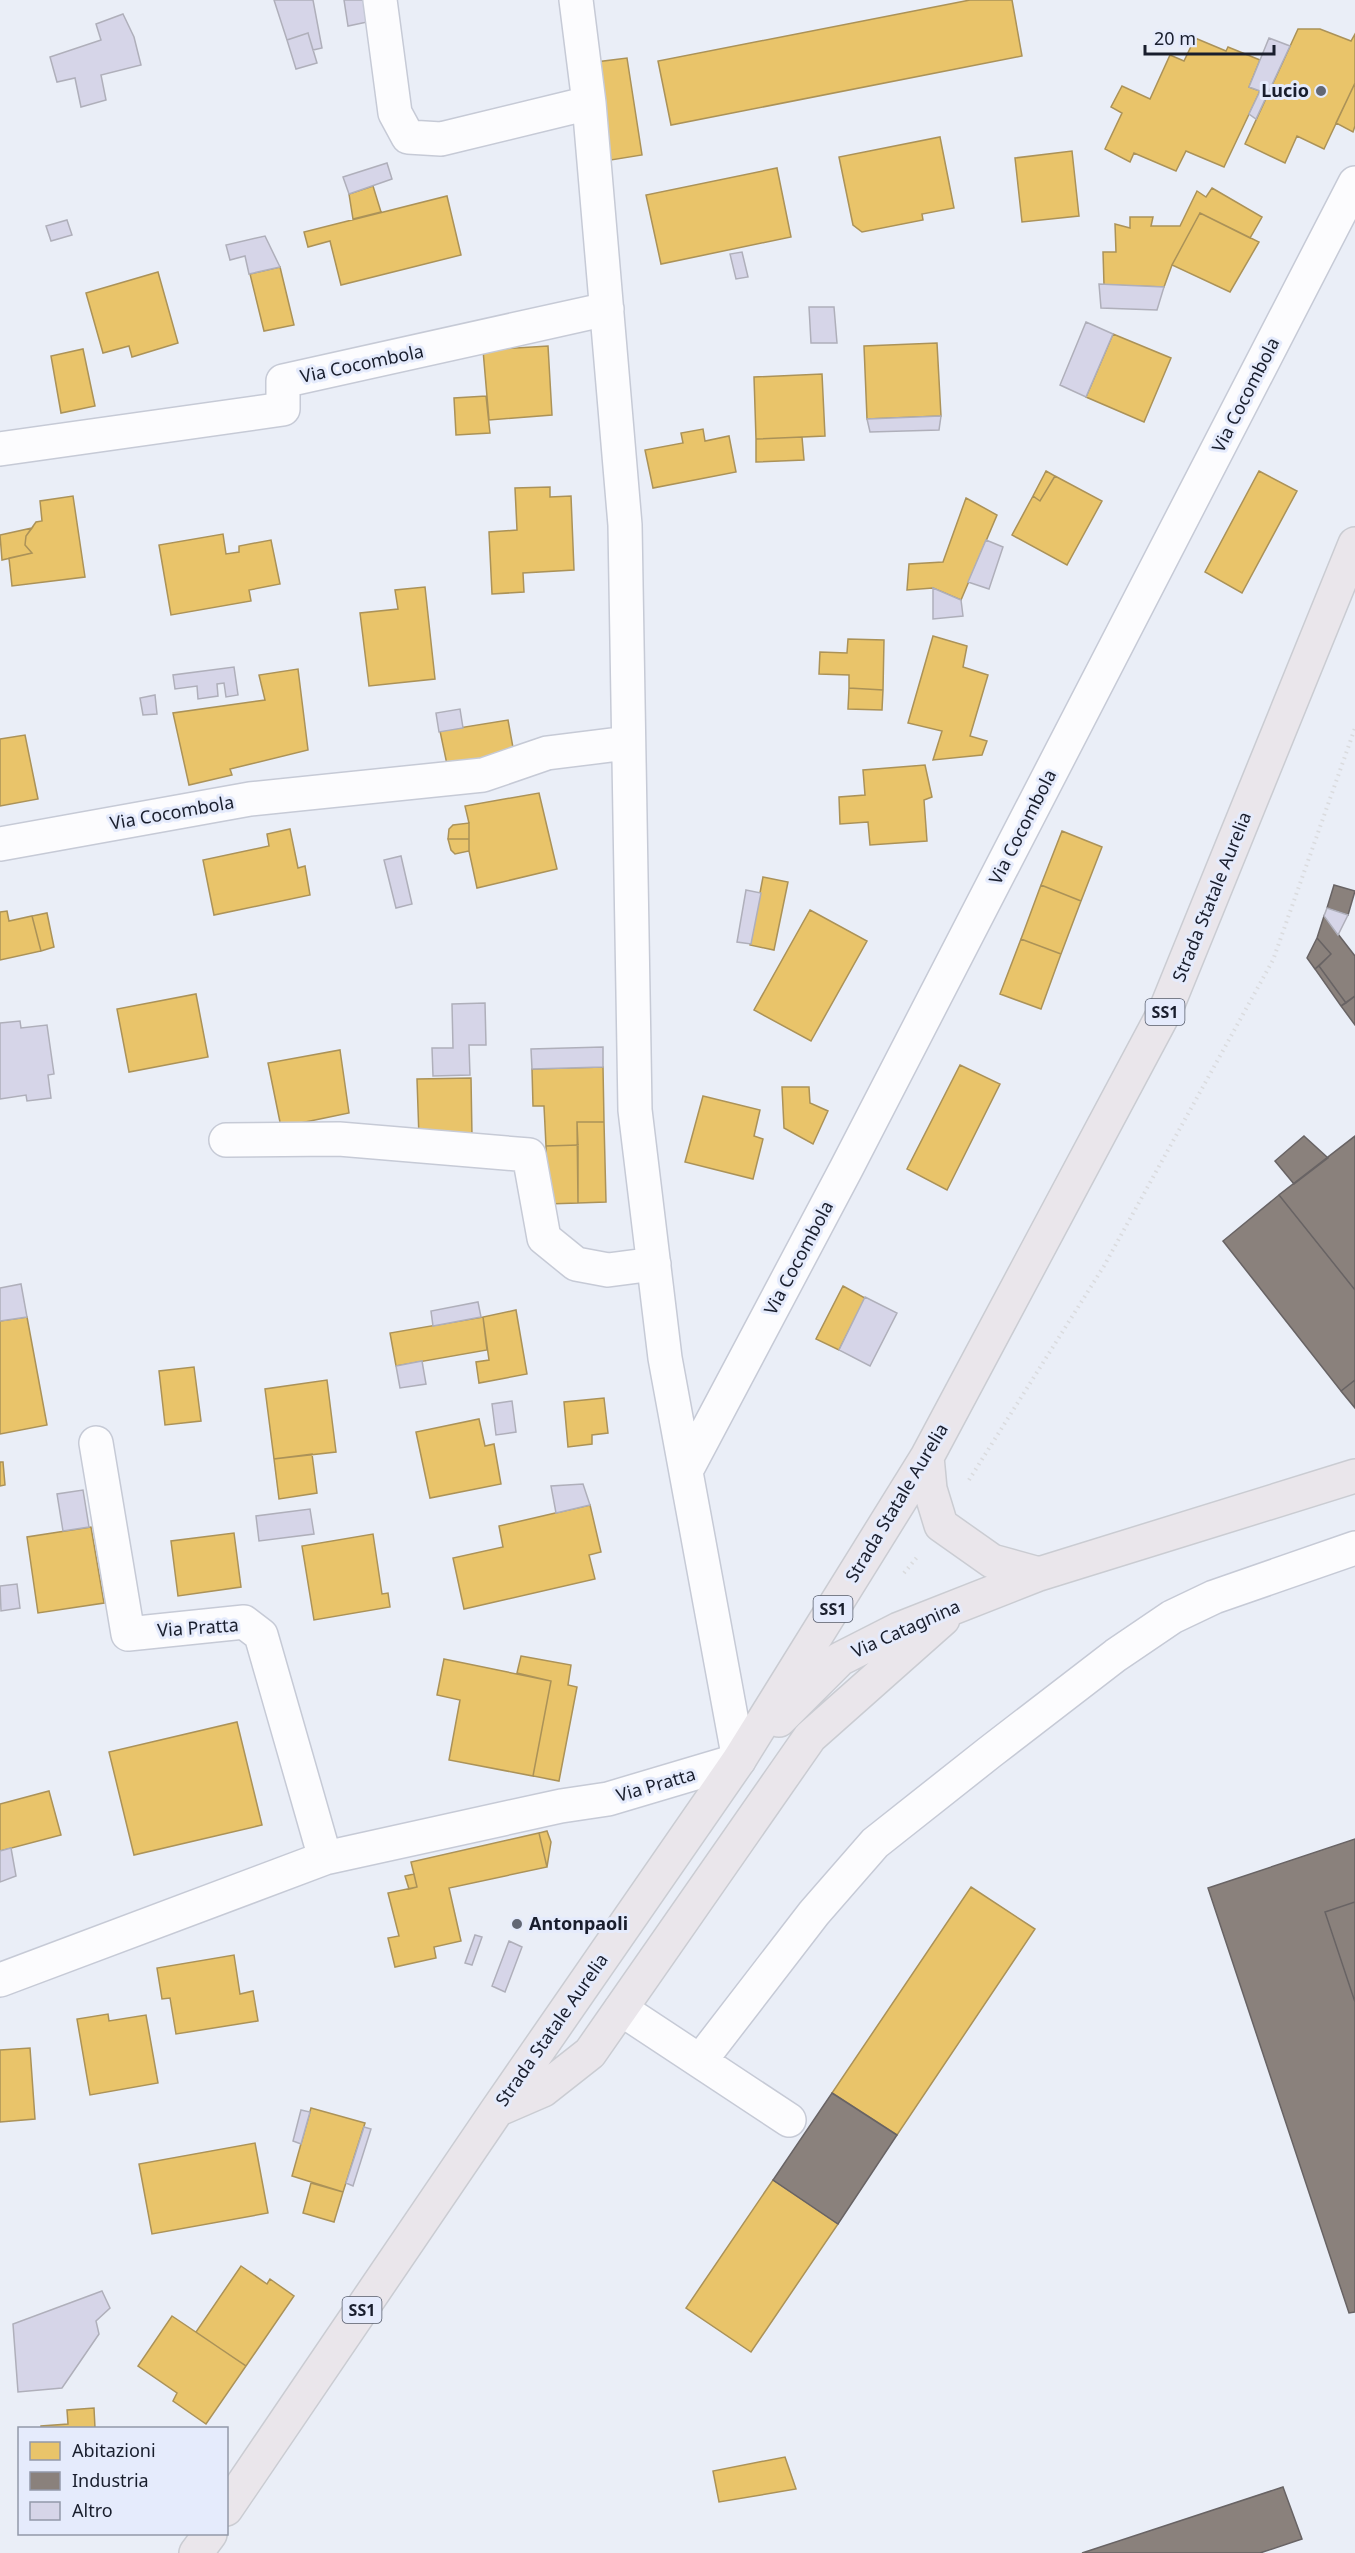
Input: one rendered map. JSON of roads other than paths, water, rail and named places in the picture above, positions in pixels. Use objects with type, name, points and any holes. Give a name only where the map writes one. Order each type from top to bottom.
[{"type":"main road","name":"Strada Statale Aurelia","points":[[228,2506],[497,2110],[739,1761],[927,1457],[1166,1009],[1355,544]]},
{"type":"main road","points":[[927,1457],[930,1489],[940,1525],[992,1560],[1039,1574]]},
{"type":"main road","name":"Via Catagnina","points":[[739,1761],[840,1659],[899,1629],[1039,1574],[1355,1476]]},
{"type":"main road","points":[[497,2110],[543,2090],[590,2053],[810,1737],[956,1606]]},
{"type":"main road","points":[[196,2553],[209,2535]]},
{"type":"street","points":[[380,0],[394,113],[408,137],[441,139],[588,103]]},
{"type":"street","points":[[576,0],[588,103],[625,525],[627,743],[636,1110],[665,1358],[739,1761]]},
{"type":"street","name":"Via Cocombola","points":[[687,1469],[851,1158],[1355,183]]},
{"type":"street","name":"Via Cocombola","points":[[0,449],[283,409],[283,381],[607,309]]},
{"type":"street","name":"Via Cocombola","points":[[0,844],[250,799],[483,775],[547,753],[627,743]]},
{"type":"street","points":[[226,1140],[339,1139],[529,1155],[544,1238],[576,1264],[608,1270],[654,1263]]},
{"type":"street","name":"Via Pratta","points":[[96,1443],[128,1634],[244,1622],[261,1635],[326,1858]]},
{"type":"street","points":[[700,2061],[814,1913],[875,1843],[990,1752],[1116,1655],[1172,1617],[1214,1597],[1355,1548]]},
{"type":"street","name":"Via Pratta","points":[[0,1980],[326,1858],[561,1806],[608,1799],[739,1761]]},
{"type":"street","points":[[621,2009],[789,2120]]},
{"type":"place","name":"Lucio","points":[[1321,91]]},
{"type":"place","name":"Antonpaoli","points":[[517,1924]]}]
